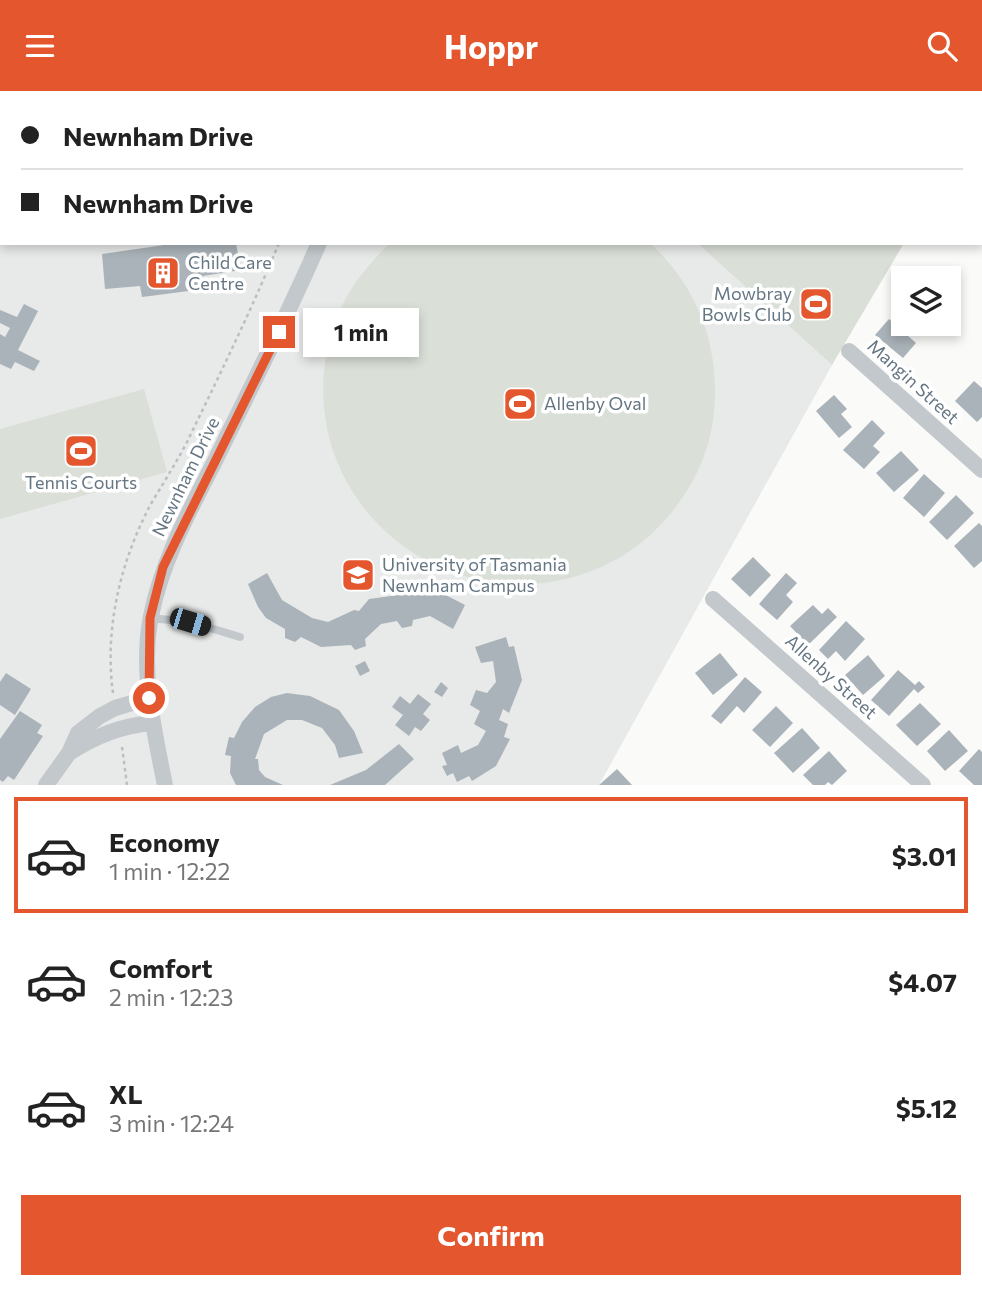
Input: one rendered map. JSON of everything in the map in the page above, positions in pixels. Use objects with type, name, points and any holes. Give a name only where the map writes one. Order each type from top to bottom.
[{"type":"street","name":"Newnham Drive","points":[[165,785],[149,698],[150,618],[163,567],[291,309],[319,245]]},
{"type":"street","name":"Mangin Street","points":[[849,351],[982,470]]},
{"type":"street","name":"Allenby Street","points":[[713,599],[923,785]]},
{"type":"street","points":[[46,785],[69,753],[78,733],[100,716],[149,698]]},
{"type":"street","points":[[69,753],[105,732],[152,723]]},
{"type":"lane","points":[[150,618],[190,622],[240,637]]},
{"type":"path","points":[[114,700],[110,652],[115,606],[130,551],[254,305],[278,245]]},
{"type":"path","points":[[121,744],[127,785]]},
{"type":"shaded area","name":"University of Tasmania Newnham Campus","points":[[0,245],[699,245],[832,365],[599,785],[0,785]]},
{"type":"shaded area","name":"Allenby Oval","points":[[388,245],[652,245],[682,280],[694,301],[704,323],[714,370],[713,419],[705,453],[691,484],[672,512],[648,537],[607,564],[576,576],[543,583],[476,579],[430,562],[391,536],[359,501],[337,460],[325,414],[325,365],[338,315],[360,276]]},
{"type":"shaded area","name":"Mowbray Bowls Club","points":[[699,245],[903,245],[832,365]]},
{"type":"shaded area","name":"Tennis Courts","points":[[144,389],[167,472],[0,519],[0,429]]},
{"type":"building","name":"Child Care Centre","points":[[164,245],[236,245],[241,270],[203,276],[204,289],[142,297],[140,286],[105,289],[102,254]]},
{"type":"building","points":[[24,304],[38,311],[18,350],[40,361],[34,371],[15,362],[11,369],[0,364],[0,334],[5,337],[10,328],[0,323],[0,310],[17,317]]},
{"type":"building","points":[[889,319],[891,336],[908,336],[916,343],[903,358],[875,335]]},
{"type":"building","points":[[974,381],[982,388],[982,417],[977,422],[955,401]]},
{"type":"building","points":[[834,395],[847,409],[841,414],[852,427],[839,438],[816,411]]},
{"type":"building","points":[[872,420],[885,433],[873,446],[880,452],[864,469],[843,450]]},
{"type":"building","points":[[901,451],[919,470],[894,492],[876,473]]},
{"type":"building","points":[[924,474],[945,493],[924,517],[903,498]]},
{"type":"building","points":[[956,495],[974,513],[947,540],[929,522]]},
{"type":"building","points":[[979,523],[982,526],[982,561],[974,568],[954,546]]},
{"type":"building","points":[[753,557],[771,575],[750,597],[731,579]]},
{"type":"building","points":[[267,573],[282,600],[312,618],[328,622],[354,610],[359,611],[369,599],[436,590],[465,605],[453,629],[430,616],[413,620],[412,626],[402,628],[397,621],[381,624],[365,639],[366,646],[355,650],[351,645],[321,647],[301,637],[295,642],[285,638],[285,629],[266,618],[248,584]]},
{"type":"building","points":[[786,573],[797,583],[786,595],[793,602],[777,620],[759,604]]},
{"type":"building","points":[[813,605],[822,614],[828,608],[837,617],[808,645],[790,626]]},
{"type":"building","points":[[846,621],[865,639],[845,661],[836,651],[828,659],[819,650]]},
{"type":"building","points":[[506,637],[509,647],[514,646],[522,680],[509,713],[503,709],[499,720],[508,724],[504,737],[510,739],[496,766],[472,781],[469,776],[457,782],[453,773],[447,776],[442,766],[447,765],[442,753],[458,745],[461,753],[478,745],[486,731],[474,724],[480,711],[470,705],[476,690],[487,693],[496,682],[493,661],[481,663],[475,647]]},
{"type":"building","points":[[720,653],[738,675],[713,695],[695,673]]},
{"type":"building","points":[[868,655],[885,676],[863,695],[845,675]]},
{"type":"building","points":[[365,661],[370,671],[360,676],[355,666]]},
{"type":"building","points":[[898,670],[915,685],[919,681],[925,687],[918,693],[914,689],[889,716],[871,700]]},
{"type":"building","points":[[6,673],[31,689],[15,715],[0,705],[0,682]]},
{"type":"building","points":[[745,677],[762,692],[744,713],[737,706],[721,724],[711,716]]},
{"type":"building","points":[[441,682],[448,688],[442,697],[434,692]]},
{"type":"building","points":[[287,693],[310,696],[339,710],[354,731],[363,753],[339,758],[335,745],[322,728],[302,720],[287,720],[264,734],[255,759],[258,759],[259,770],[265,777],[283,785],[236,785],[230,773],[231,756],[225,755],[229,737],[234,738],[242,722],[255,707],[271,697]]},
{"type":"building","points":[[418,694],[431,704],[423,714],[430,720],[421,731],[415,727],[409,736],[395,725],[403,715],[392,707],[400,696],[410,704]]},
{"type":"building","points":[[920,703],[941,724],[917,746],[896,725]]},
{"type":"building","points":[[776,706],[793,723],[770,747],[752,730]]},
{"type":"building","points":[[20,711],[42,725],[37,733],[43,736],[14,780],[8,776],[3,782],[0,780],[0,739]]},
{"type":"building","points":[[802,728],[820,748],[793,773],[774,753]]},
{"type":"building","points":[[949,730],[968,751],[945,771],[927,751]]},
{"type":"building","points":[[399,744],[414,759],[385,785],[330,785],[366,770]]},
{"type":"building","points":[[979,749],[982,752],[982,785],[974,785],[959,771]]},
{"type":"building","points":[[829,751],[847,771],[832,785],[828,782],[825,785],[813,785],[803,775]]},
{"type":"building","points":[[617,769],[632,785],[599,785]]},
{"type":"place","name":"Child Care Centre","points":[[163,273]]},
{"type":"place","name":"Mowbray Bowls Club","points":[[816,304]]},
{"type":"place","name":"Allenby Oval","points":[[520,404]]},
{"type":"place","name":"Tennis Courts","points":[[81,451]]},
{"type":"place","name":"University of Tasmania Newnham Campus","points":[[358,575]]},
{"type":"route","points":[[149,698],[150,618],[163,567],[279,332]]}]
